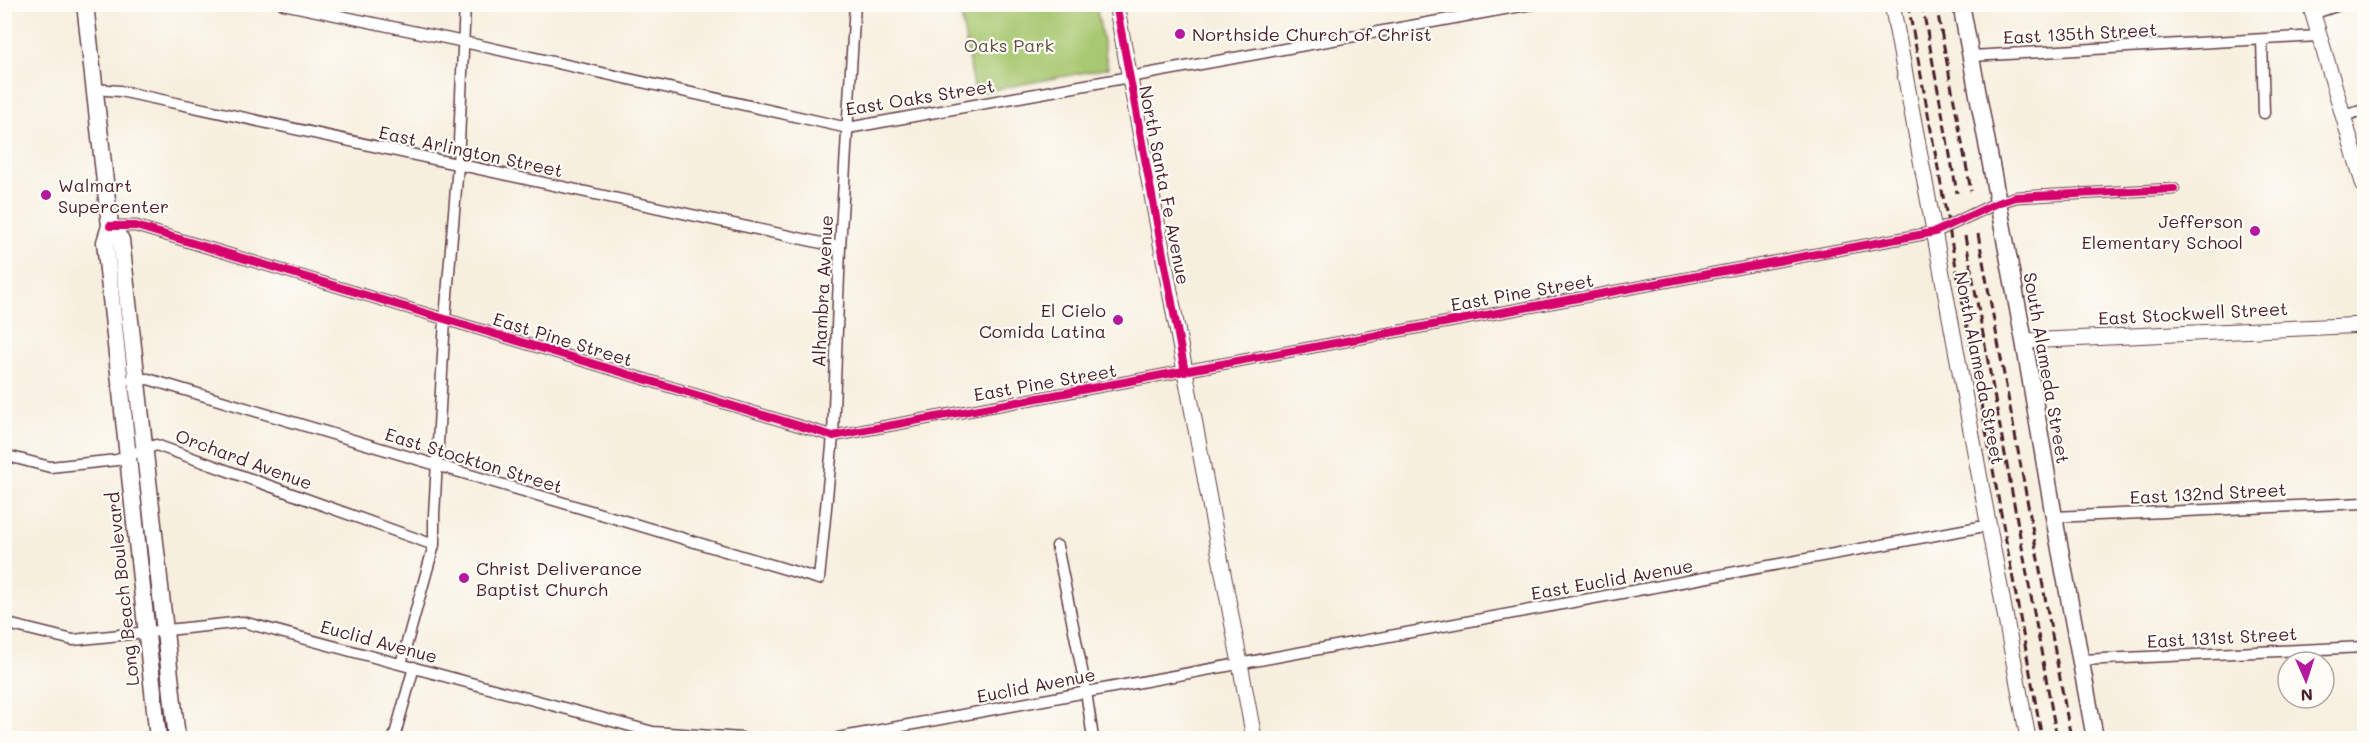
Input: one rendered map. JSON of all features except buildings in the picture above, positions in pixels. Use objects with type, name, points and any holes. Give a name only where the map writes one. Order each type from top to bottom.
[{"type":"main road","points":[[85,4],[110,225],[121,240],[127,380]]},
{"type":"main road","name":"South Alameda Street","points":[[1961,4],[2095,738]]},
{"type":"main road","name":"Long Beach Boulevard","points":[[127,380],[125,436],[158,738]]},
{"type":"main road","name":"Long Beach Boulevard","points":[[127,380],[143,445],[177,738]]},
{"type":"street","name":"East Oaks Street","points":[[283,4],[848,128],[1532,4]]},
{"type":"street","points":[[401,664],[434,545],[446,319],[458,165],[465,4]]},
{"type":"street","name":"Alhambra Avenue","points":[[819,579],[833,436],[840,247],[855,4]]},
{"type":"street","name":"North Santa Fe Avenue","points":[[1116,4],[1254,738]]},
{"type":"street","name":"North Alameda Street","points":[[1892,4],[2028,738]]},
{"type":"street","points":[[2342,4],[2311,9],[2364,186]]},
{"type":"street","name":"East 135th Street","points":[[1971,56],[2318,36]]},
{"type":"street","points":[[2262,39],[2264,113]]},
{"type":"street","name":"East Arlington Street","points":[[94,89],[120,91],[840,247]]},
{"type":"street","points":[[2343,116],[2364,110]]},
{"type":"street","name":"East Pine Street","points":[[110,225],[136,226],[833,436],[1935,232],[1997,203],[2016,197],[2174,189]]},
{"type":"street","name":"East Stockwell Street","points":[[2024,341],[2364,325]]},
{"type":"street","name":"East Stockton Street","points":[[127,380],[148,379],[819,579]]},
{"type":"street","name":"Orchard Avenue","points":[[4,455],[50,467],[117,460],[128,456],[143,445],[156,445],[434,545]]},
{"type":"street","name":"East 132nd Street","points":[[2054,517],[2364,503]]},
{"type":"street","name":"East Euclid Avenue","points":[[1240,664],[1990,525]]},
{"type":"street","points":[[1057,546],[1093,738]]},
{"type":"street","name":"Euclid Avenue","points":[[4,622],[73,640],[243,622],[653,732],[742,738]]},
{"type":"street","name":"East 131st Street","points":[[2081,660],[2364,647]]},
{"type":"street","name":"Euclid Avenue","points":[[838,738],[1240,664]]},
{"type":"street","points":[[394,738],[414,667]]},
{"type":"green space","name":"Oaks Park","points":[[959,5],[1096,5],[1108,68],[975,93]]},
{"type":"railway","points":[[1908,4],[2042,738]]},
{"type":"railway","points":[[1922,4],[1957,193]]},
{"type":"railway","points":[[1936,4],[1971,191]]},
{"type":"railway","points":[[1978,234],[2071,738]]},
{"type":"railway","points":[[1965,236],[2057,738]]},
{"type":"cycle path","points":[[1116,4],[1185,372]]},
{"type":"cycle path","points":[[110,226],[136,226],[833,436],[1935,232],[1997,203],[2016,197],[2174,189]]},
{"type":"place","name":"Northside Church of Christ","points":[[1180,34]]},
{"type":"place","name":"Walmart Supercenter","points":[[46,195]]},
{"type":"place","name":"Jefferson Elementary School","points":[[2255,231]]},
{"type":"place","name":"El Cielo Comida Latina","points":[[1118,320]]},
{"type":"place","name":"Christ Deliverance Baptist Church","points":[[464,578]]}]
